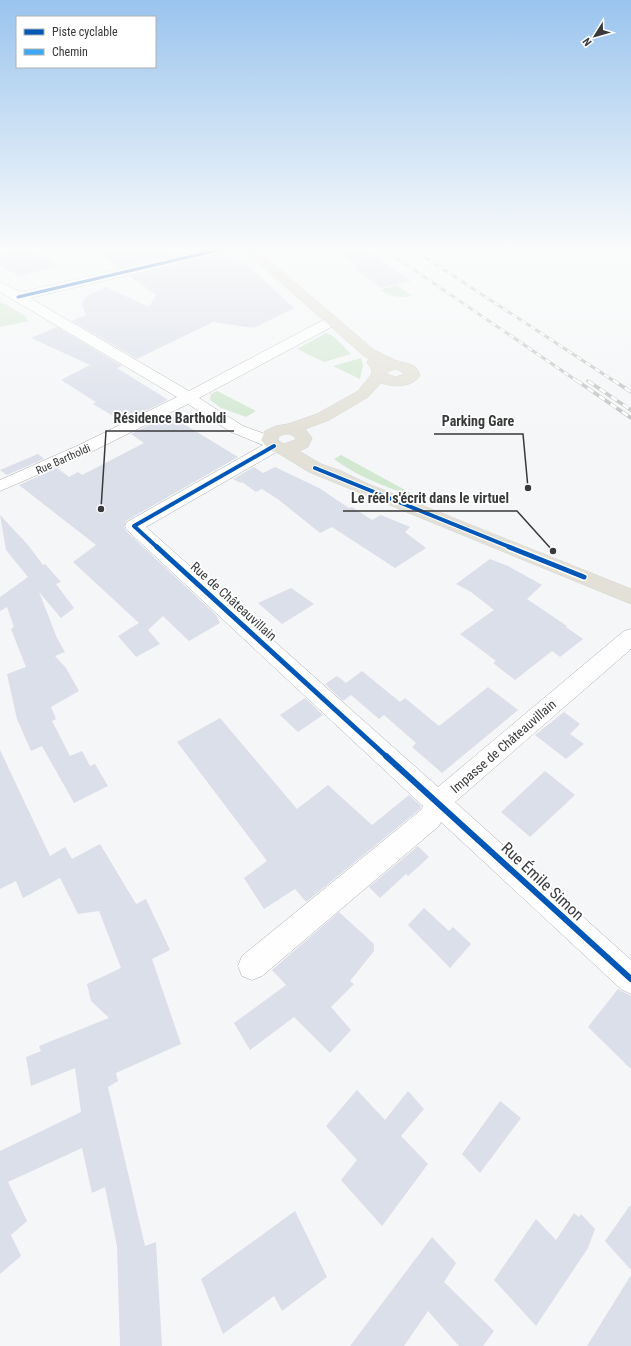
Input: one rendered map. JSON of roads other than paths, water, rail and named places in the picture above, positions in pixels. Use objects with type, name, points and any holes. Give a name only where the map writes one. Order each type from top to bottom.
[{"type":"main road","points":[[320,311],[369,353],[394,364],[404,366],[411,371],[412,376],[404,381],[395,382],[366,391],[287,439],[315,468],[631,597]]},
{"type":"main road","points":[[369,353],[379,373],[385,380],[395,382]]},
{"type":"main road","points":[[366,391],[385,366],[394,364]]},
{"type":"street","points":[[41,311],[189,398],[237,429],[287,439]]},
{"type":"street","name":"Rue Bartholdi","points":[[0,486],[105,440],[189,398],[332,321]]},
{"type":"street","name":"Rue de Châteauvillain","points":[[287,439],[134,526],[438,802]]},
{"type":"street","name":"Impasse de Châteauvillain","points":[[252,966],[430,818],[438,802],[631,637]]},
{"type":"street","name":"Rue Émile Simon","points":[[438,802],[630,977]]},
{"type":"railway","points":[[474,311],[577,381]]},
{"type":"railway","points":[[507,311],[614,381]]},
{"type":"railway","points":[[576,380],[631,418]]},
{"type":"railway","points":[[613,380],[631,392]]},
{"type":"railway","points":[[588,381],[631,410]]},
{"type":"place","name":"Parking Gare","points":[[528,488]]},
{"type":"place","name":"Résidence Bartholdi","points":[[101,509]]},
{"type":"place","name":"Le réel s'écrit dans le virtuel","points":[[553,551]]}]
